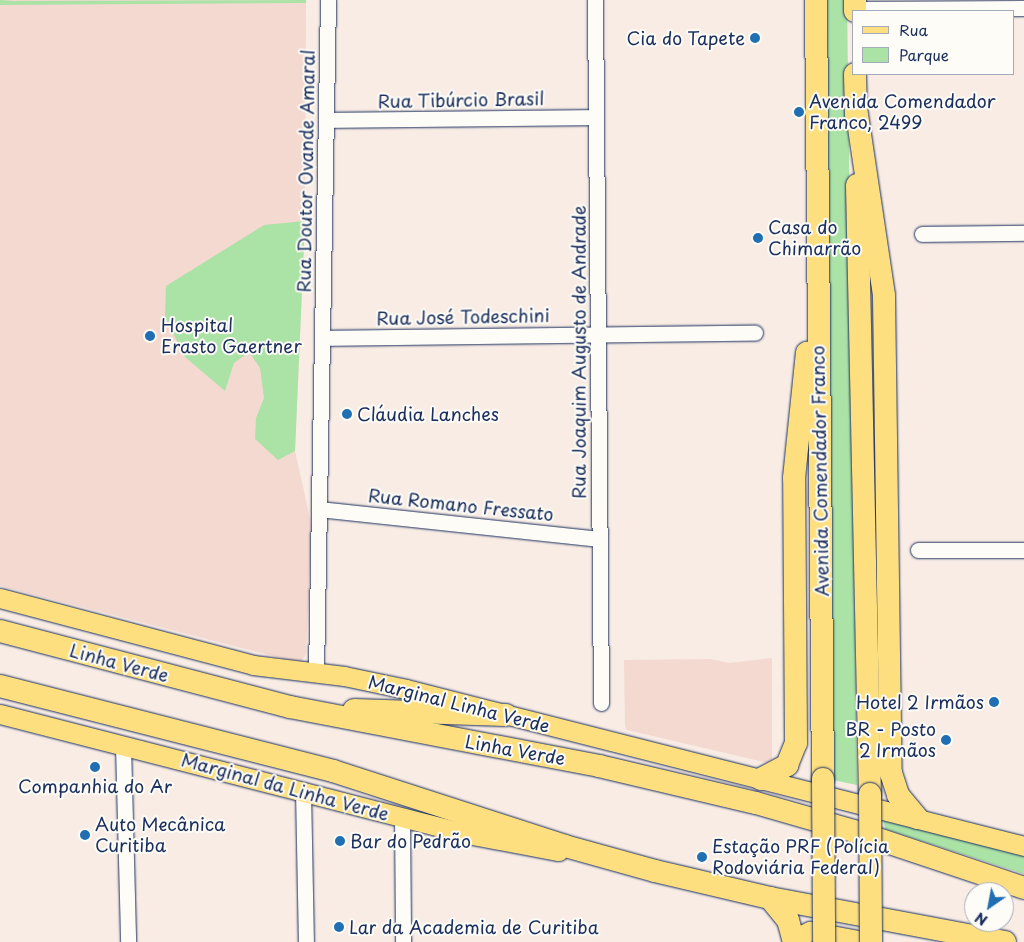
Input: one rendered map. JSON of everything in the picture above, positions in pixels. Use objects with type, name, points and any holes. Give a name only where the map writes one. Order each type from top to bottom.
[{"type":"highway","name":"Avenida Comendador Franco","points":[[816,0],[824,942]]},
{"type":"highway","points":[[855,75],[870,794],[870,942]]},
{"type":"highway","points":[[856,101],[884,296],[891,773],[898,795],[917,818]]},
{"type":"highway","points":[[760,779],[787,765],[796,743],[795,450],[818,273]]},
{"type":"highway","name":"Linha Verde","points":[[0,631],[290,707],[599,766],[746,801],[850,830],[1024,888]]},
{"type":"highway","points":[[0,686],[343,774],[602,857],[770,898],[1005,942]]},
{"type":"highway","points":[[290,707],[506,715]]},
{"type":"highway","points":[[770,898],[788,920],[794,941]]},
{"type":"highway","points":[[948,931],[973,942]]},
{"type":"main road","name":"Marginal Linha Verde","points":[[0,598],[254,665],[383,684],[1024,846]]},
{"type":"main road","name":"Marginal da Linha Verde","points":[[0,714],[498,841],[602,857]]},
{"type":"main road","points":[[794,941],[810,931],[870,942]]},
{"type":"street","name":"Rua Doutor Ovande Amaral","points":[[316,673],[328,0]]},
{"type":"street","name":"Rua Joaquim Augusto de Andrade","points":[[595,0],[601,703]]},
{"type":"street","points":[[855,7],[1024,8]]},
{"type":"street","name":"Rua Tibúrcio Brasil","points":[[326,120],[596,118]]},
{"type":"street","points":[[922,234],[1024,233]]},
{"type":"street","name":"Rua José Todeschini","points":[[322,338],[755,333]]},
{"type":"street","name":"Rua Romano Fressato","points":[[319,509],[599,539]]},
{"type":"street","points":[[918,550],[1024,550]]},
{"type":"street","points":[[123,745],[128,942]]},
{"type":"street","points":[[302,790],[306,942]]},
{"type":"street","points":[[402,817],[403,942]]},
{"type":"shaded area","name":"Hospital Erasto Gaertner","points":[[0,0],[306,0],[305,221],[295,451],[312,527],[306,654],[300,663],[0,586]]},
{"type":"shaded area","points":[[772,658],[772,759],[768,763],[627,730],[625,726],[624,660],[711,659],[729,663]]},
{"type":"green space","points":[[0,0],[306,0],[306,3],[0,5]]},
{"type":"green space","points":[[827,0],[847,0],[857,785],[833,780]]},
{"type":"green space","points":[[305,221],[295,451],[278,460],[255,439],[256,418],[264,398],[260,368],[249,352],[234,363],[225,391],[185,357],[165,317],[166,286],[264,225]]},
{"type":"green space","points":[[883,816],[1024,852],[1024,874],[885,829]]},
{"type":"place","name":"Cia do Tapete","points":[[755,38]]},
{"type":"place","name":"Avenida Comendador Franco, 2499","points":[[799,112]]},
{"type":"place","name":"Casa do Chimarrão","points":[[758,238]]},
{"type":"place","name":"Hospital Erasto Gaertner","points":[[150,336]]},
{"type":"place","name":"Cláudia Lanches","points":[[347,414]]},
{"type":"place","name":"Hotel 2 Irmãos","points":[[994,702]]},
{"type":"place","name":"BR - Posto 2 Irmãos","points":[[946,740]]},
{"type":"place","name":"Companhia do Ar","points":[[95,767]]},
{"type":"place","name":"Auto Mecânica Curitiba","points":[[85,835]]},
{"type":"place","name":"Bar do Pedrão","points":[[340,841]]},
{"type":"place","name":"Estação PRF (Polícia Rodoviária Federal)","points":[[702,857]]},
{"type":"place","name":"Lar da Academia de Curitiba","points":[[339,927]]}]
